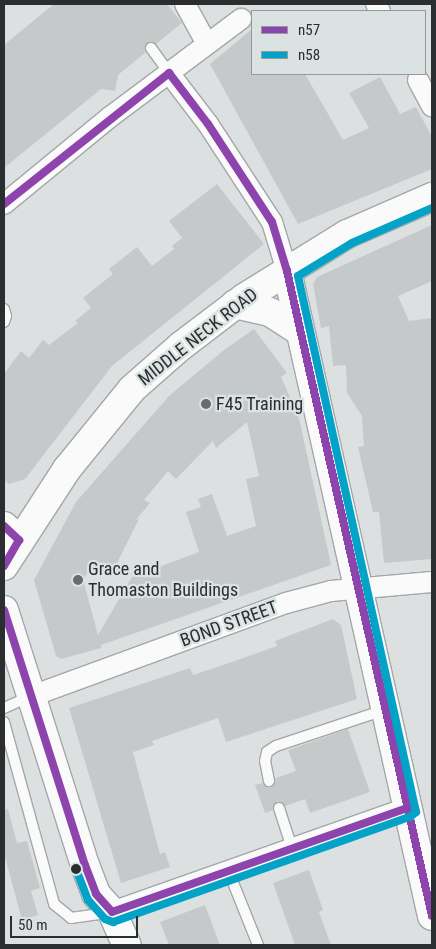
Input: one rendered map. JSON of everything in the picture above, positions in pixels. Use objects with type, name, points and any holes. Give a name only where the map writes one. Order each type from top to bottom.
[{"type":"street","points":[[185,4],[207,44]]},
{"type":"street","points":[[4,204],[169,73],[241,19]]},
{"type":"street","points":[[169,73],[208,124],[272,222],[287,271],[407,808],[426,862],[432,916]]},
{"type":"street","points":[[418,80],[432,106]]},
{"type":"street","name":"MIDDLE NECK ROAD","points":[[4,566],[12,533],[132,389],[235,304],[347,234],[432,198]]},
{"type":"street","points":[[235,304],[270,312],[299,331]]},
{"type":"street","name":"BOND STREET","points":[[32,696],[286,604],[331,591],[432,582]]},
{"type":"street","points":[[4,610],[85,865],[96,894],[112,912],[127,945]]},
{"type":"street","points":[[112,912],[407,808]]},
{"type":"lane","points":[[151,48],[169,73]]},
{"type":"lane","points":[[4,309],[4,322]]},
{"type":"lane","points":[[4,708],[32,696]]},
{"type":"lane","points":[[269,781],[265,761],[267,752],[276,746],[385,710]]},
{"type":"lane","points":[[4,722],[54,904],[71,918],[112,912]]},
{"type":"lane","points":[[279,808],[292,848]]},
{"type":"lane","points":[[228,870],[258,945]]},
{"type":"building","points":[[54,4],[167,4],[182,23],[156,44],[147,43],[146,52],[118,75],[115,91],[101,89],[4,168],[4,45]]},
{"type":"building","points":[[251,30],[251,75],[306,75],[343,140],[369,128],[349,93],[380,77],[400,114],[416,107],[432,137],[432,169],[298,224],[210,64]]},
{"type":"building","points":[[217,184],[264,244],[112,366],[25,479],[9,484],[4,480],[4,374],[21,351],[29,358],[43,340],[49,345],[78,323],[75,321],[91,308],[83,298],[113,274],[109,269],[137,247],[152,266],[174,249],[172,246],[182,238],[169,221]]},
{"type":"building","points":[[432,225],[432,281],[398,296],[409,321],[432,318],[432,559],[384,563],[379,512],[373,512],[358,447],[364,446],[362,416],[347,393],[346,365],[333,366],[329,326],[321,328],[313,284],[317,277]]},
{"type":"building","points":[[254,329],[287,373],[281,377],[299,418],[331,565],[101,645],[101,648],[61,659],[56,656],[34,580],[76,502],[169,396],[224,350]],"holes":[[[247,422],[259,476],[246,479],[256,526],[227,536],[212,494],[198,499],[201,507],[186,512],[199,552],[132,577],[98,635],[83,580],[94,562],[112,573],[139,519],[136,520],[150,503],[144,500],[168,471],[176,479],[213,441],[216,448]]]},
{"type":"building","points":[[333,619],[341,625],[357,699],[226,742],[218,718],[152,741],[154,745],[133,752],[160,854],[165,852],[170,867],[121,883],[69,708],[190,668],[193,675],[229,663],[277,646],[275,641]]},
{"type":"building","points":[[348,729],[370,792],[310,813],[305,799],[285,806],[277,801],[273,810],[265,813],[255,785],[263,783],[271,788],[276,778],[296,771],[288,750]]},
{"type":"building","points":[[8,809],[17,843],[27,841],[40,888],[31,891],[38,915],[22,920],[4,853],[4,810]]},
{"type":"building","points":[[309,870],[323,910],[319,912],[331,945],[295,945],[273,883]]},
{"type":"building","points":[[205,905],[220,945],[169,945],[160,922]]},
{"type":"transit line","name":"n57","points":[[4,204],[169,73],[208,124],[272,222],[287,271],[432,916]]},
{"type":"transit line","name":"n58","points":[[76,869],[88,900],[105,919],[113,922],[410,817],[416,812],[298,276],[352,243],[432,208]]},
{"type":"transit line","name":"n57","points":[[4,526],[19,540],[4,566]]},
{"type":"transit line","name":"n57","points":[[4,610],[85,865],[96,894],[112,912],[407,808]]},
{"type":"place","name":"F45 Training","points":[[206,404]]},
{"type":"place","name":"Grace and Thomaston Buildings","points":[[78,580]]}]
